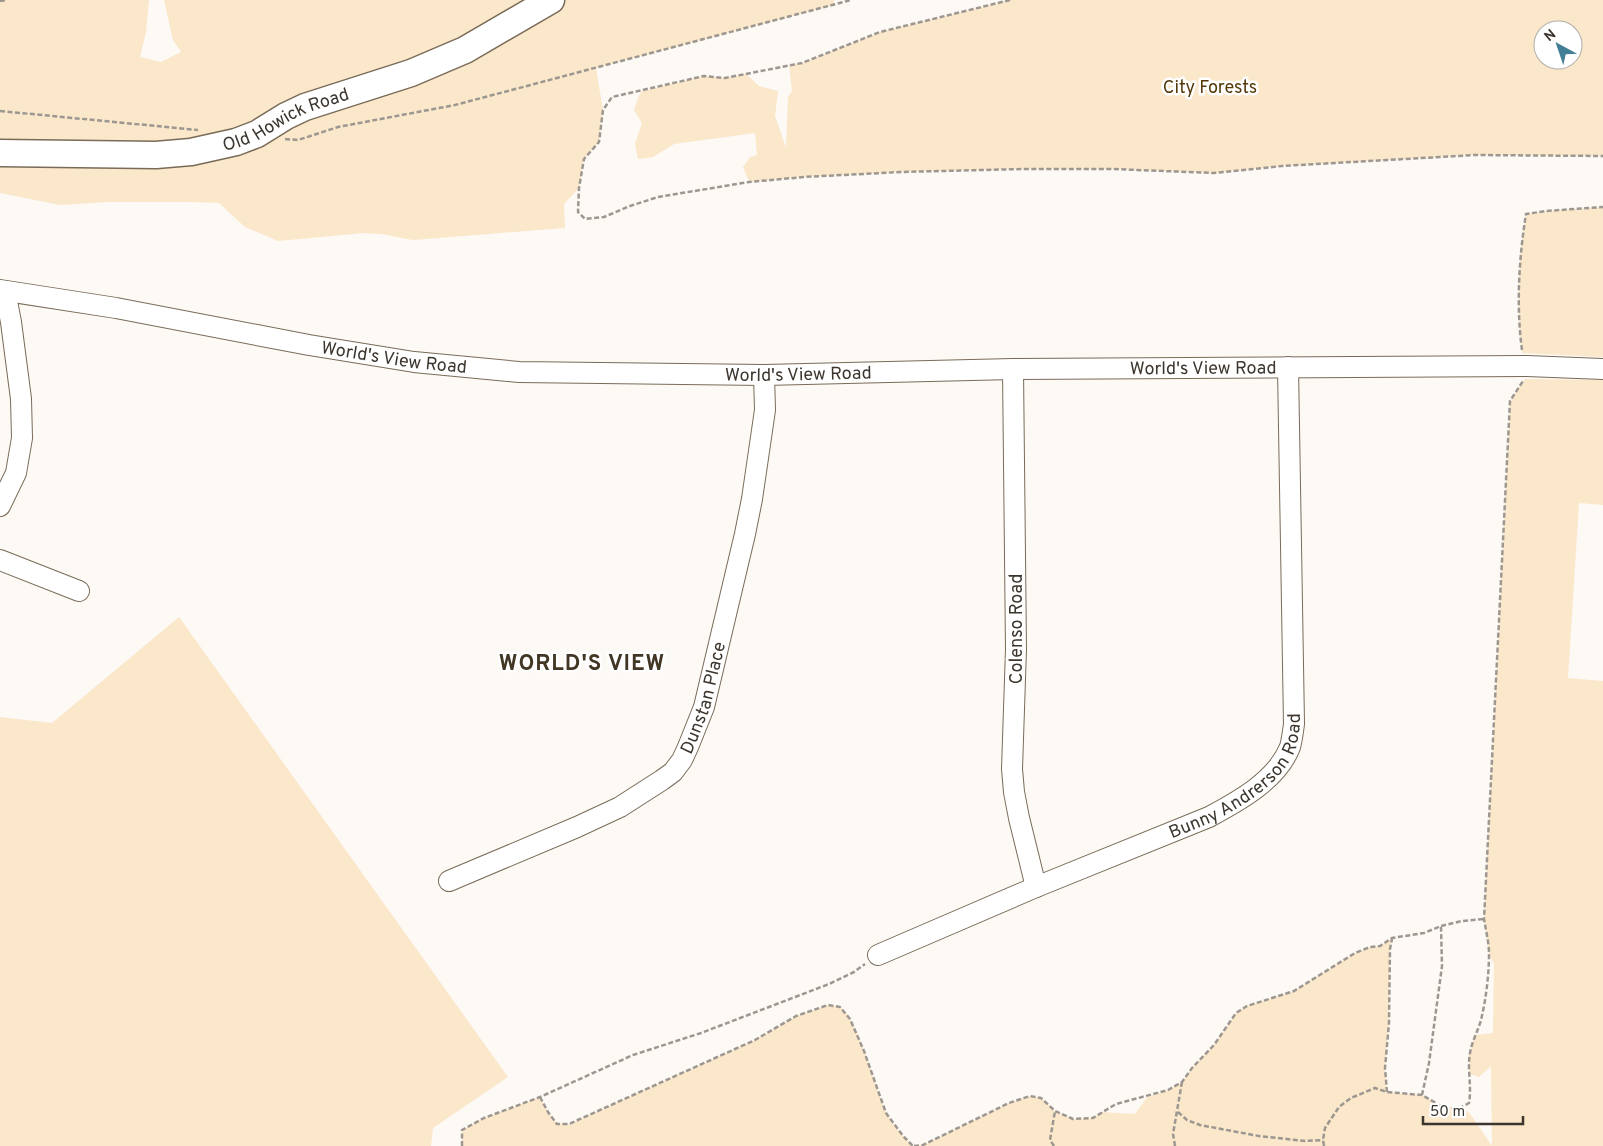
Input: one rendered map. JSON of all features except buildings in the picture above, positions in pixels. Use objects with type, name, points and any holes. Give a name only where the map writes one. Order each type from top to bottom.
[{"type":"main road","name":"Old Howick Road","points":[[0,153],[164,154],[191,152],[236,142],[257,134],[305,107],[411,73],[465,50],[518,21],[551,0]]},
{"type":"street","name":"World's View Road","points":[[2,290],[116,308],[309,345],[432,365],[519,372],[764,375],[1013,369],[1288,367],[1527,366],[1603,369]]},
{"type":"street","points":[[0,506],[16,473],[22,438],[21,398],[11,322],[2,290]]},
{"type":"street","name":"Bunny Andrerson Road","points":[[878,955],[1036,887],[1209,817],[1230,805],[1271,775],[1283,760],[1290,746],[1294,724],[1288,367]]},
{"type":"street","name":"Colenso Road","points":[[1013,369],[1016,649],[1012,769],[1017,809],[1036,887]]},
{"type":"street","name":"Dunstan Place","points":[[449,881],[620,807],[662,780],[682,760],[704,706],[745,534],[765,410],[764,375]]},
{"type":"street","points":[[0,560],[79,591]]},
{"type":"path","points":[[0,1],[7,0]]},
{"type":"path","points":[[269,126],[286,140],[298,140],[338,127],[456,105],[851,0]]},
{"type":"path","points":[[1010,0],[880,32],[802,63],[725,78],[704,76],[612,96],[603,110],[599,142],[584,159],[579,188],[578,212],[585,219],[604,217],[658,197],[749,182],[901,172],[1112,169],[1214,173],[1282,166],[1475,155],[1603,156]]},
{"type":"path","points":[[0,112],[187,129]]},
{"type":"path","points":[[1522,353],[1519,332],[1520,288],[1526,214],[1603,207]]},
{"type":"path","points":[[1324,1146],[1325,1128],[1338,1107],[1351,1098],[1375,1088],[1387,1092],[1422,1095],[1443,1107],[1460,1108],[1469,1103],[1471,1091],[1469,1074],[1470,1055],[1474,1035],[1480,1022],[1486,991],[1489,954],[1484,919],[1510,401],[1525,379]]},
{"type":"path","points":[[540,1097],[557,1124],[569,1124],[755,1040],[796,1016],[828,1005],[840,1007],[850,1019],[864,1051],[886,1113],[904,1137],[914,1146],[923,1145],[1008,1103],[1030,1096],[1041,1098],[1055,1111],[1073,1119],[1093,1118],[1116,1104],[1168,1090],[1182,1082],[1192,1068],[1214,1045],[1236,1013],[1247,1006],[1294,992],[1355,953],[1370,947],[1380,946],[1392,938],[1424,932],[1441,926],[1484,919]]},
{"type":"path","points":[[1422,1095],[1429,1063],[1442,966],[1441,926]]},
{"type":"path","points":[[1387,1092],[1385,1068],[1389,1023],[1390,949],[1392,938]]},
{"type":"path","points":[[462,1146],[462,1130],[484,1118],[540,1097],[633,1055],[701,1033],[829,984],[854,972],[878,955]]},
{"type":"path","points":[[1175,1146],[1173,1134],[1182,1082]]},
{"type":"path","points":[[1049,1146],[1055,1111]]},
{"type":"path","points":[[1178,1112],[1187,1120],[1200,1125],[1259,1136],[1305,1141],[1323,1140]]},
{"type":"path","points":[[1050,1140],[1054,1146]]},
{"type":"green space","points":[[0,0],[149,0],[146,32],[140,57],[161,62],[181,52],[173,40],[164,0],[834,0],[834,5],[596,68],[603,110],[599,142],[584,159],[579,188],[564,204],[565,228],[413,240],[364,233],[278,241],[245,227],[219,203],[107,202],[60,205],[0,193]]},
{"type":"green space","name":"City Forests","points":[[1010,0],[1603,0],[1603,156],[1475,155],[1282,166],[1214,173],[1112,169],[901,172],[749,182],[743,167],[750,157],[757,155],[755,133],[674,144],[653,157],[638,159],[635,144],[642,123],[634,110],[642,91],[704,76],[725,78],[746,74],[759,86],[778,91],[775,116],[786,148],[788,97],[792,91],[789,65],[802,63],[880,32]]},
{"type":"green space","points":[[1603,207],[1603,357],[1522,353],[1519,319],[1519,284],[1521,248],[1526,214]]},
{"type":"green space","points":[[1525,379],[1603,380],[1603,505],[1579,503],[1568,678],[1603,681],[1603,1146],[1492,1146],[1491,1066],[1479,1077],[1469,1074],[1469,1055],[1475,1035],[1493,1033],[1494,964],[1489,954],[1484,919],[1510,401]]},
{"type":"green space","points":[[179,617],[508,1077],[433,1128],[431,1146],[0,1146],[0,717],[52,723]]},
{"type":"green space","points":[[1392,938],[1390,949],[1389,1023],[1385,1068],[1387,1092],[1422,1095],[1443,1107],[1460,1108],[1469,1112],[1492,1146],[914,1146],[923,1145],[1009,1103],[1030,1096],[1041,1098],[1055,1111],[1073,1119],[1093,1118],[1102,1112],[1135,1114],[1147,1097],[1168,1090],[1182,1082],[1192,1068],[1214,1045],[1236,1013],[1247,1006],[1294,991],[1355,953],[1370,947],[1380,946]]},
{"type":"green space","points":[[828,1005],[840,1007],[847,1014],[860,1039],[887,1113],[898,1131],[913,1146],[462,1146],[462,1130],[484,1118],[540,1097],[548,1112],[557,1123],[569,1124],[755,1040],[796,1016]]},
{"type":"district","name":"WORLD'S VIEW","points":[[582,662]]}]
